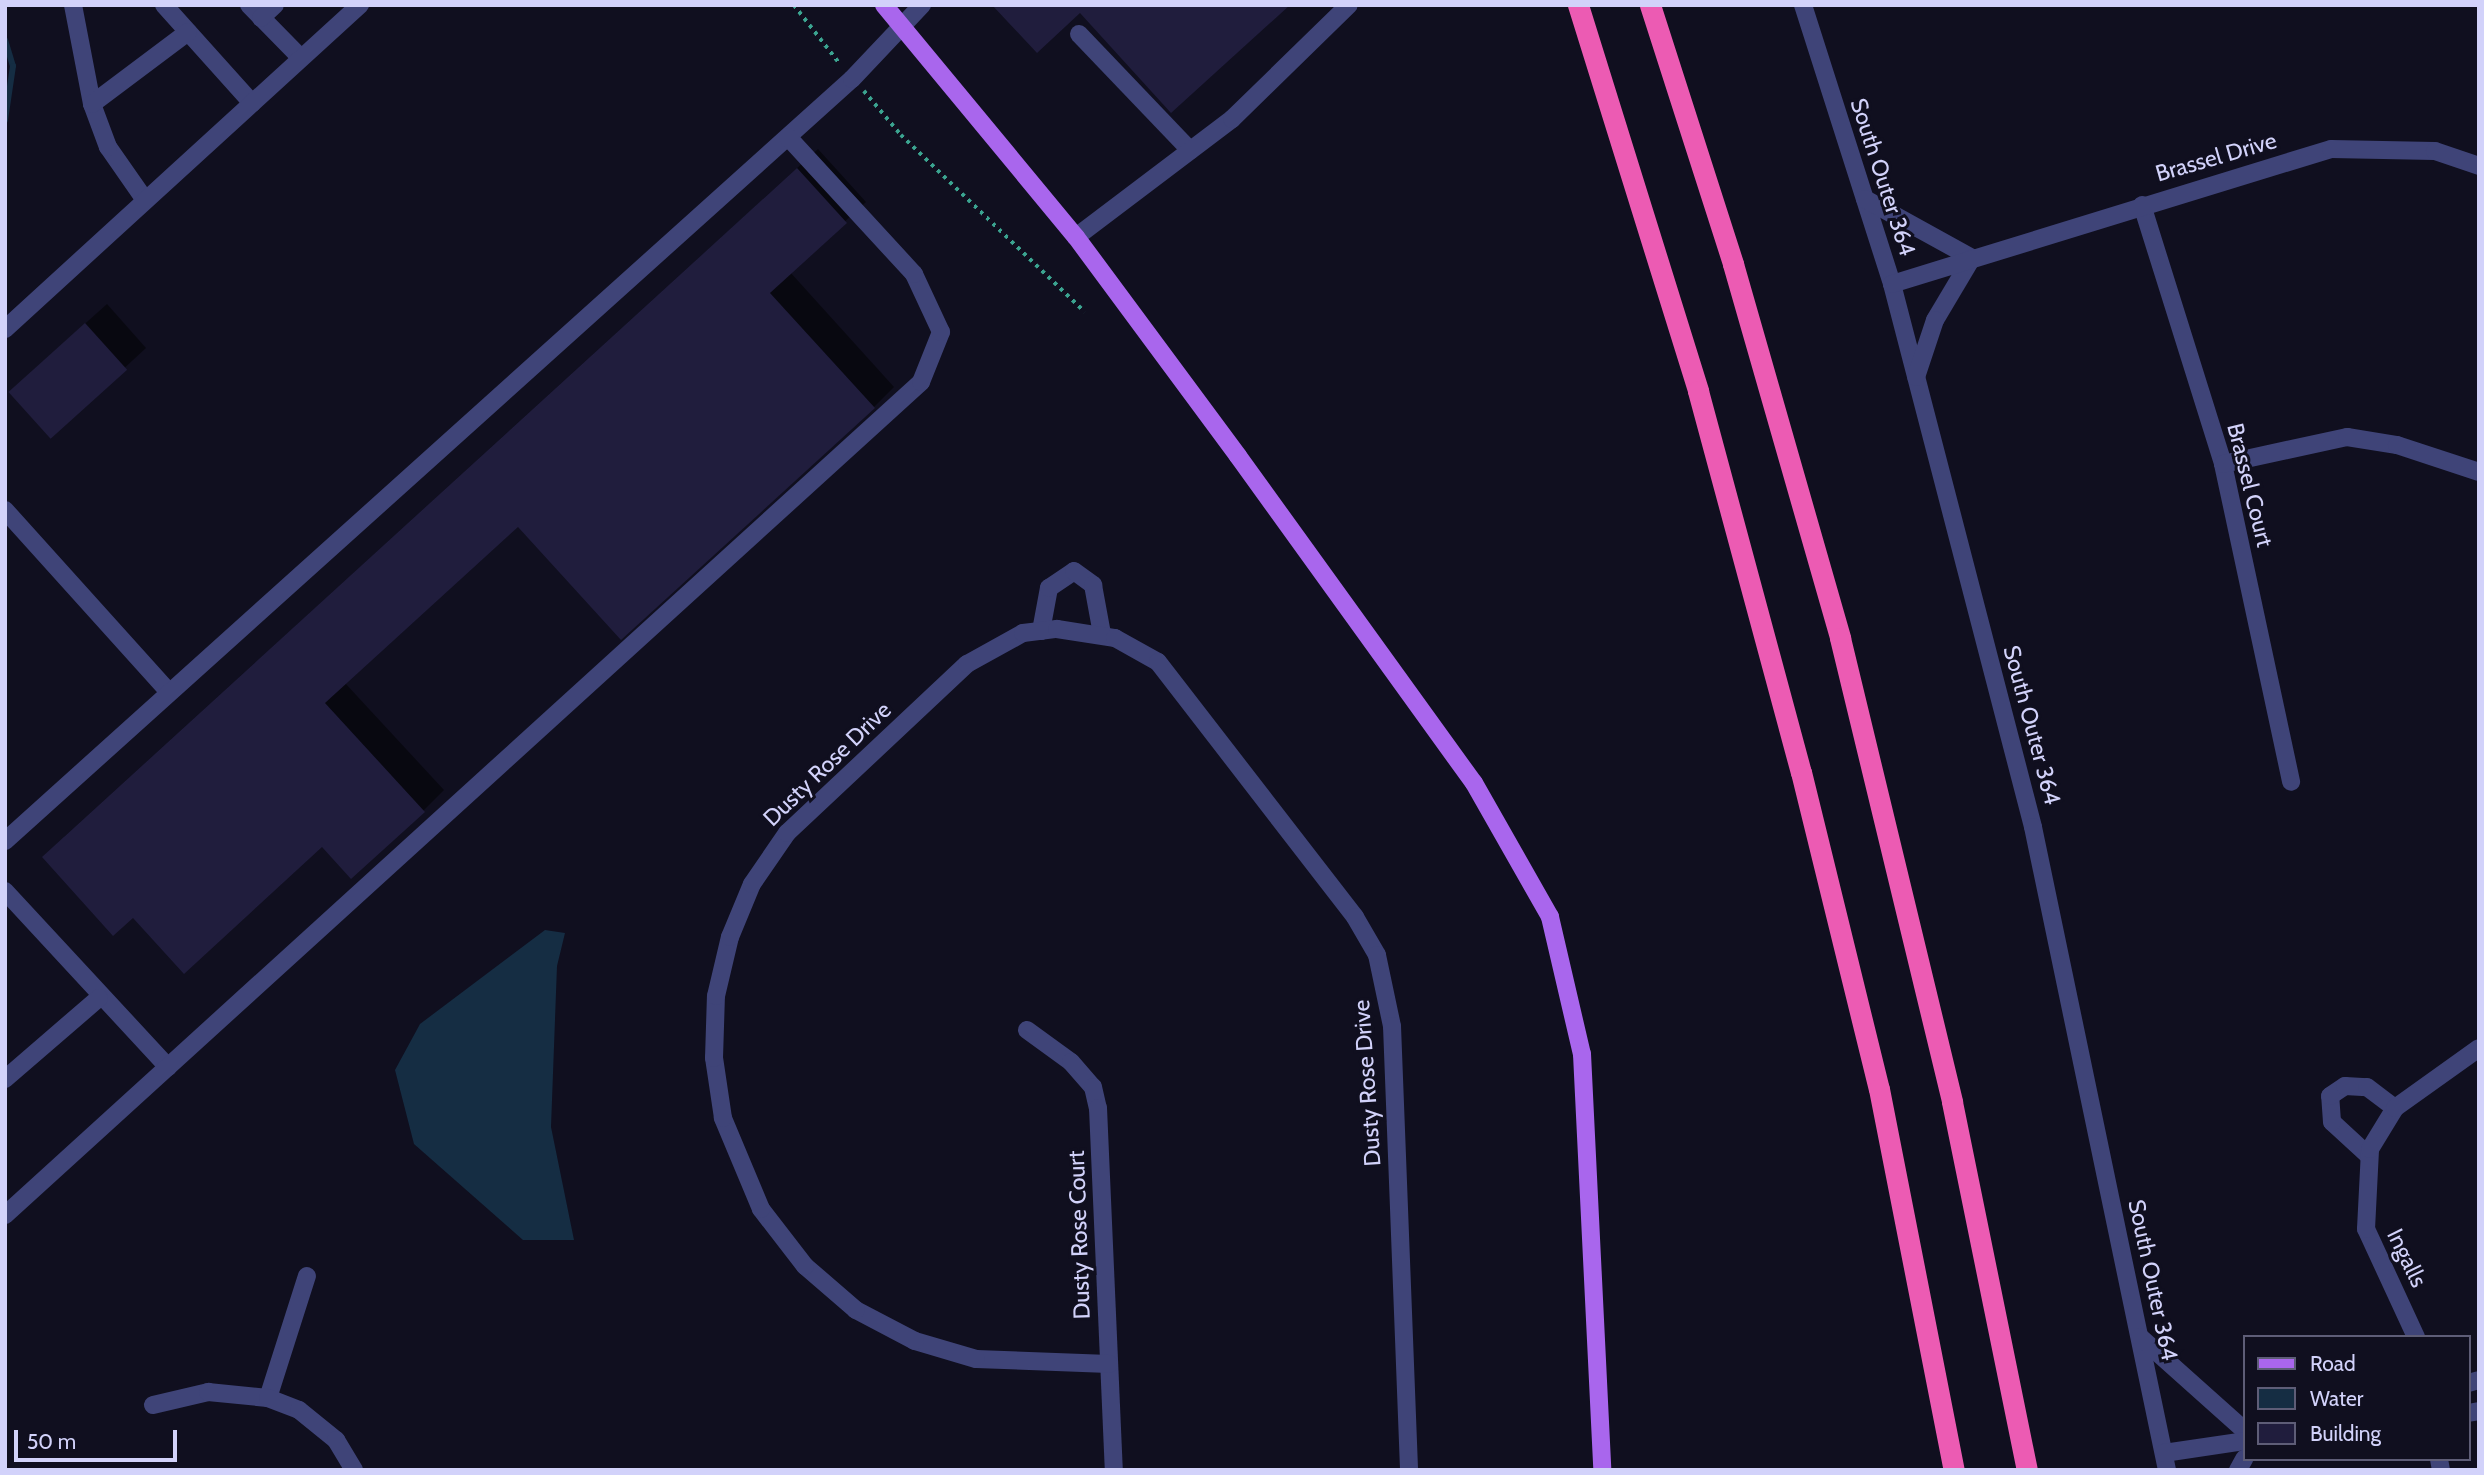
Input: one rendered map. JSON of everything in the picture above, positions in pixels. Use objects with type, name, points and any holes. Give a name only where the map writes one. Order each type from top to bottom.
[{"type":"highway","points":[[1578,5],[1698,391],[1801,772],[1879,1089],[1954,1470]]},
{"type":"highway","points":[[1650,5],[1737,277],[1840,638],[1949,1089],[2027,1470]]},
{"type":"main road","points":[[884,5],[1076,237],[1474,783],[1550,917],[1582,1054],[1602,1470]]},
{"type":"street","points":[[73,5],[92,104],[108,147],[145,200]]},
{"type":"street","points":[[164,5],[252,103]]},
{"type":"street","points":[[275,5],[255,11],[300,57]]},
{"type":"street","points":[[5,330],[359,5]]},
{"type":"street","points":[[5,841],[168,691],[852,79],[922,5]]},
{"type":"street","points":[[1076,237],[1232,119],[1349,5]]},
{"type":"street","name":"South Outer 364","points":[[1802,5],[1892,284],[2033,827],[2166,1462]]},
{"type":"street","points":[[92,104],[188,32]]},
{"type":"street","points":[[1079,34],[1190,150]]},
{"type":"street","points":[[5,1215],[922,382],[942,332],[914,274],[788,137]]},
{"type":"street","name":"Brassel Drive","points":[[1892,284],[2331,149],[2435,151],[2479,166]]},
{"type":"street","points":[[1865,199],[1972,258],[1935,320],[1916,377]]},
{"type":"street","name":"Brassel Court","points":[[2142,205],[2223,464],[2291,782]]},
{"type":"street","points":[[2223,464],[2347,437],[2397,445],[2479,472]]},
{"type":"street","points":[[5,510],[168,691]]},
{"type":"street","points":[[1041,631],[1049,588],[1074,571],[1093,585],[1101,634]]},
{"type":"street","name":"Dusty Rose Drive","points":[[1109,1364],[976,1359],[915,1341],[856,1310],[805,1266],[761,1209],[723,1118],[714,1058],[716,996],[730,937],[752,884],[787,833],[967,664],[993,645],[1041,631],[1101,634],[1136,648],[1178,682],[1356,917],[1377,955],[1392,1026],[1409,1470]]},
{"type":"street","points":[[5,891],[99,998],[168,1067]]},
{"type":"street","points":[[5,1079],[99,998]]},
{"type":"street","name":"Dusty Rose Court","points":[[1027,1030],[1071,1062],[1096,1097],[1114,1470]]},
{"type":"street","name":"Ingalls","points":[[2415,1335],[2367,1229],[2369,1156],[2395,1108],[2479,1048]]},
{"type":"street","points":[[2369,1156],[2332,1122],[2330,1096],[2345,1086],[2367,1087],[2395,1108]]},
{"type":"street","points":[[268,1398],[307,1276]]},
{"type":"street","points":[[2140,1337],[2242,1428]]},
{"type":"street","points":[[153,1405],[208,1392],[268,1398],[299,1410],[336,1440],[354,1470]]},
{"type":"street","points":[[2166,1462],[2242,1442]]},
{"type":"path","points":[[794,5],[852,79],[901,135],[1085,312]]},
{"type":"water","points":[[545,930],[565,933],[557,966],[551,1127],[574,1240],[523,1240],[414,1144],[395,1070],[420,1024]]},
{"type":"building","points":[[992,5],[1290,5],[1171,113],[1080,13],[1037,53]]},
{"type":"building","points":[[797,168],[847,223],[770,293],[875,408],[621,640],[518,527],[325,703],[425,812],[351,879],[322,847],[184,974],[133,918],[113,936],[42,857]]},
{"type":"building","points":[[85,323],[127,370],[51,439],[8,392]]},
{"type":"waterway","points":[[5,40],[13,66],[5,120]]}]
